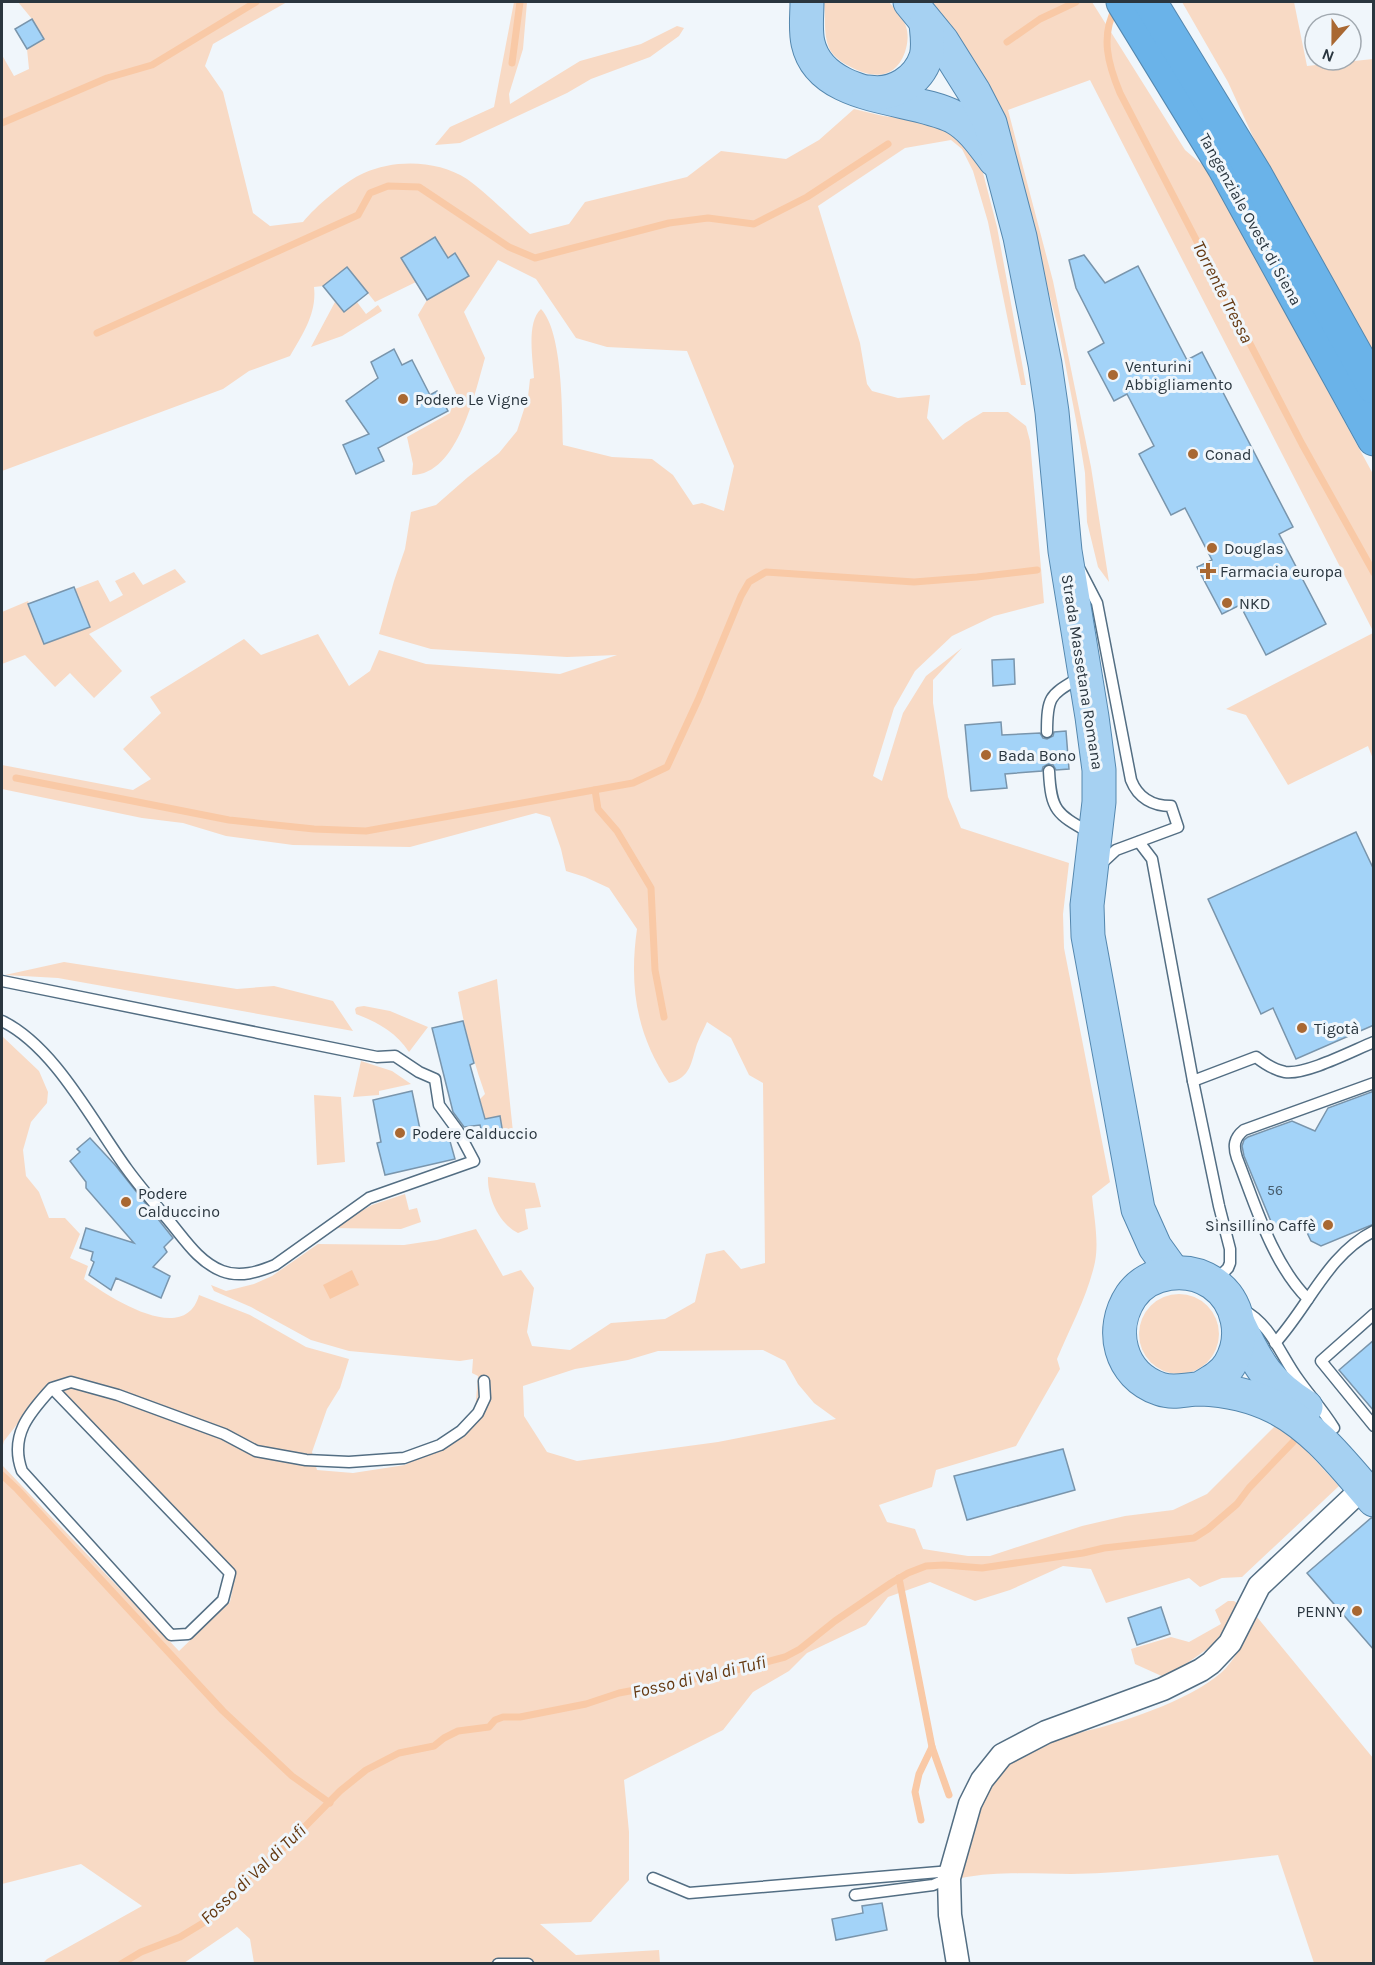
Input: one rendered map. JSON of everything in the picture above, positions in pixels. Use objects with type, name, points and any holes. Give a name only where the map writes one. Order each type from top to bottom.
[{"type":"highway","points":[[1108,2],[1126,30],[1239,171]]},
{"type":"highway","name":"Tangenziale Ovest di Siena","points":[[1123,2],[1239,171],[1374,387]]},
{"type":"highway","name":"Tangenziale Ovest di Siena","points":[[1150,2],[1239,171],[1374,439]]},
{"type":"highway","points":[[1173,2],[1206,60],[1239,171]]},
{"type":"main road","name":"Strada Massetana Romana","points":[[807,2],[807,36],[812,55],[826,72],[841,82],[863,91],[936,110],[953,117],[975,134],[1003,171]]},
{"type":"main road","name":"Strada Massetana Romana","points":[[863,91],[886,92],[902,86],[911,80],[920,69],[926,57],[927,46],[918,13]]},
{"type":"main road","name":"Strada Massetana Romana","points":[[918,13],[942,41],[990,123],[1020,237],[1051,405],[1065,551],[1095,736],[1100,784],[1089,883],[1088,936],[1138,1209],[1155,1247],[1173,1272]]},
{"type":"main road","name":"Strada Massetana Romana","points":[[1138,1209],[1133,1293],[1123,1310],[1119,1329],[1121,1348],[1129,1366],[1143,1380],[1160,1389],[1179,1392],[1199,1389],[1251,1398],[1288,1415],[1370,1486]]},
{"type":"main road","points":[[1133,1293],[1151,1279],[1173,1272],[1198,1275],[1228,1304],[1262,1369],[1272,1381],[1334,1428],[1370,1486]]},
{"type":"main road","points":[[1199,1389],[1216,1379],[1230,1364],[1238,1346],[1228,1304]]},
{"type":"street","points":[[958,1964],[950,1915],[950,1874],[970,1804],[982,1780],[1002,1755],[1046,1732],[1163,1689],[1211,1663],[1230,1643],[1259,1586],[1370,1486]]},
{"type":"lane","points":[[1065,551],[1089,584],[1097,603],[1133,787],[1145,799],[1158,805],[1171,806],[1178,827],[1109,854],[1089,883]]},
{"type":"lane","points":[[1047,732],[1047,709],[1050,698],[1085,675]]},
{"type":"lane","points":[[1049,771],[1052,803],[1069,820],[1095,836]]},
{"type":"lane","points":[[1139,842],[1152,859],[1193,1082],[1231,1256],[1226,1272],[1228,1304],[1255,1318],[1275,1343],[1292,1371],[1319,1404],[1334,1428]]},
{"type":"lane","points":[[2,981],[376,1057],[395,1056],[419,1072],[435,1079],[439,1105],[458,1131],[474,1161],[369,1198],[260,1272],[239,1275],[223,1272],[207,1263],[194,1251],[135,1180],[46,1055],[19,1029],[2,1021]]},
{"type":"lane","points":[[1193,1082],[1256,1057],[1276,1070],[1300,1072],[1374,1042]]},
{"type":"lane","points":[[1308,1299],[1298,1288],[1269,1240],[1237,1158],[1234,1148],[1235,1138],[1244,1130],[1374,1083]]},
{"type":"lane","points":[[1275,1343],[1291,1324],[1323,1276],[1349,1247],[1374,1231]]},
{"type":"lane","points":[[1374,1314],[1320,1361],[1374,1426]]},
{"type":"lane","points":[[52,1388],[230,1573],[223,1600],[188,1634],[171,1635],[22,1471],[16,1456],[20,1433],[33,1408],[52,1388],[71,1382],[118,1395],[224,1434],[256,1451],[306,1460],[349,1462],[404,1458],[440,1445],[461,1431],[478,1413],[485,1398],[483,1381]]},
{"type":"lane","points":[[653,1878],[689,1893],[950,1874]]},
{"type":"lane","points":[[855,1895],[933,1885],[950,1874]]},
{"type":"lane","points":[[498,1964],[528,1964]]},
{"type":"shaded area","points":[[18,2],[287,2],[213,44],[205,66],[223,92],[253,213],[270,226],[303,222],[331,195],[364,173],[389,165],[416,164],[443,168],[467,179],[530,234],[569,224],[585,202],[687,177],[721,151],[786,159],[819,140],[854,109],[950,128],[982,169],[997,227],[1026,385],[1021,385],[988,222],[973,171],[962,149],[951,140],[905,148],[818,206],[860,343],[867,384],[872,391],[898,398],[930,395],[927,418],[943,440],[983,412],[1008,412],[1026,426],[1030,441],[1044,603],[994,616],[952,636],[915,671],[894,708],[873,776],[882,781],[903,713],[926,676],[962,648],[933,680],[933,703],[948,797],[961,828],[1069,863],[1063,914],[1064,948],[1110,1182],[1092,1196],[1096,1237],[1095,1262],[1083,1299],[1057,1359],[1060,1369],[1016,1446],[936,1470],[932,1487],[879,1505],[887,1522],[915,1529],[923,1549],[968,1556],[990,1556],[1082,1526],[1125,1516],[1173,1510],[1207,1494],[1276,1425],[1302,1446],[1339,1486],[1242,1577],[1222,1578],[1200,1587],[1189,1578],[1106,1603],[1091,1569],[1063,1566],[1010,1590],[975,1601],[930,1582],[888,1597],[866,1625],[807,1653],[789,1671],[753,1692],[723,1730],[624,1780],[629,1832],[629,1880],[591,1922],[540,1924],[576,1955],[659,1950],[660,1963],[254,1963],[250,1939],[237,1927],[184,1963],[42,1964],[47,1959],[142,1906],[81,1864],[2,1884],[2,1465],[179,1651],[230,1602],[236,1571],[51,1381],[4,1441],[2,1449],[2,1036],[39,1071],[48,1092],[47,1103],[31,1122],[23,1150],[26,1176],[39,1192],[49,1218],[65,1218],[80,1234],[70,1258],[88,1266],[84,1279],[128,1306],[163,1318],[179,1317],[191,1310],[199,1295],[250,1315],[306,1347],[349,1359],[340,1388],[327,1409],[312,1452],[317,1470],[353,1473],[405,1465],[438,1443],[475,1412],[478,1376],[472,1373],[473,1359],[460,1361],[349,1351],[311,1340],[251,1307],[214,1291],[211,1285],[226,1291],[254,1284],[272,1276],[318,1244],[404,1245],[437,1240],[476,1229],[503,1276],[521,1270],[534,1288],[527,1332],[532,1346],[570,1350],[611,1323],[665,1319],[695,1302],[706,1254],[724,1250],[741,1269],[765,1263],[763,1083],[749,1075],[731,1038],[707,1022],[686,1073],[676,1081],[669,1083],[649,1046],[638,1009],[634,970],[637,929],[609,888],[566,871],[550,817],[536,813],[410,847],[293,845],[226,836],[183,823],[142,818],[2,789],[2,765],[133,790],[151,779],[123,749],[161,713],[150,697],[244,639],[261,655],[318,634],[349,686],[370,671],[379,650],[426,664],[560,674],[617,655],[567,657],[431,649],[379,634],[405,549],[411,512],[436,505],[499,453],[517,431],[528,397],[530,379],[534,378],[532,332],[536,315],[541,309],[554,335],[560,374],[563,445],[612,457],[652,459],[673,475],[693,505],[702,503],[724,511],[734,466],[687,351],[607,347],[576,338],[536,279],[498,260],[464,312],[485,358],[470,410],[453,447],[441,461],[428,471],[412,475],[413,464],[407,437],[450,413],[456,393],[418,315],[427,300],[468,275],[455,253],[448,258],[435,237],[402,258],[416,282],[375,302],[347,267],[323,286],[314,287],[311,314],[290,356],[249,371],[223,389],[2,471],[2,55],[14,76],[29,69],[27,49],[44,39]],"holes":[[[763,1350],[785,1361],[798,1384],[814,1403],[836,1419],[718,1442],[577,1461],[547,1452],[524,1416],[523,1386],[575,1369],[628,1360],[658,1351]]]},
{"type":"shaded area","points":[[514,2],[527,2],[523,49],[509,94],[510,104],[580,61],[641,44],[677,26],[684,28],[679,36],[650,57],[591,79],[567,93],[460,143],[435,145],[450,127],[494,107]]},
{"type":"shaded area","points":[[824,2],[889,2],[902,18],[908,34],[901,61],[889,72],[875,75],[858,70],[838,58],[831,51],[827,42]]},
{"type":"shaded area","points":[[932,2],[1092,2],[1185,150],[1206,168],[1373,474],[1373,631],[1090,80],[1008,110],[1053,281],[1091,467],[1109,582],[1098,567],[1087,522],[1085,473],[1059,331],[1016,169],[984,78],[959,37]]},
{"type":"shaded area","points":[[1182,2],[1294,2],[1303,46],[1303,72],[1363,72],[1363,60],[1373,59],[1373,361],[1265,163],[1228,82]]},
{"type":"shaded area","points":[[335,302],[344,312],[357,302],[366,314],[378,305],[382,311],[342,336],[311,347]]},
{"type":"shaded area","points":[[175,569],[186,582],[89,634],[122,671],[94,698],[70,673],[55,687],[25,655],[2,664],[2,612],[28,601],[44,644],[90,627],[75,589],[98,580],[110,602],[123,595],[115,581],[134,572],[143,585]]},
{"type":"shaded area","points":[[1373,633],[1373,759],[1368,746],[1288,785],[1246,715],[1226,709]]},
{"type":"shaded area","points":[[64,962],[237,989],[274,986],[333,1001],[353,1031],[58,978],[5,975]]},
{"type":"shaded area","points":[[497,979],[513,1132],[503,1134],[500,1116],[485,1119],[480,1099],[485,1094],[469,1043],[458,992]]},
{"type":"shaded area","points":[[364,1006],[390,1011],[428,1027],[409,1052],[386,1028],[356,1014],[357,1007]]},
{"type":"shaded area","points":[[361,1061],[392,1071],[411,1084],[379,1091],[379,1095],[353,1097]]},
{"type":"shaded area","points":[[314,1095],[341,1097],[345,1162],[317,1165]]},
{"type":"shaded area","points":[[488,1177],[535,1183],[541,1207],[525,1209],[528,1229],[518,1233],[505,1223],[492,1201]]},
{"type":"shaded area","points":[[405,1194],[409,1210],[417,1208],[421,1222],[401,1229],[331,1228],[372,1205]]},
{"type":"shaded area","points":[[352,1270],[359,1285],[330,1299],[323,1285]]},
{"type":"shaded area","points":[[1179,1294],[1194,1297],[1207,1306],[1216,1319],[1219,1334],[1216,1349],[1207,1362],[1194,1371],[1179,1374],[1164,1371],[1151,1362],[1142,1349],[1139,1334],[1142,1319],[1151,1306],[1164,1297]]},
{"type":"shaded area","points":[[1228,1601],[1234,1601],[1239,1605],[1220,1640],[1166,1678],[1135,1664],[1131,1649],[1171,1637],[1189,1642],[1221,1624],[1215,1610]]},
{"type":"shaded area","points":[[1257,1617],[1373,1758],[1373,1963],[1314,1963],[1278,1855],[1123,1872],[1003,1874],[961,1878],[971,1832],[983,1802],[1000,1775],[1011,1763],[1029,1750],[1059,1738],[1143,1714],[1182,1698],[1199,1688],[1231,1662]]},
{"type":"building","points":[[32,19],[44,39],[27,49],[15,29]]},
{"type":"building","points":[[435,237],[448,258],[455,253],[469,276],[427,300],[401,258]]},
{"type":"building","points":[[1084,255],[1105,283],[1138,266],[1187,360],[1202,352],[1293,527],[1279,534],[1326,624],[1266,655],[1240,605],[1222,614],[1197,567],[1212,560],[1185,508],[1171,515],[1139,454],[1154,446],[1127,394],[1114,401],[1088,352],[1104,343],[1076,288],[1069,260]]},
{"type":"building","points":[[347,267],[368,293],[344,312],[323,286]]},
{"type":"building","points":[[394,349],[402,365],[412,360],[430,395],[437,391],[448,411],[378,448],[384,461],[356,474],[343,445],[369,434],[346,401],[378,378],[371,362]]},
{"type":"building","points":[[74,587],[90,627],[44,644],[28,604]]},
{"type":"building","points":[[1014,659],[1015,684],[993,686],[992,660]]},
{"type":"building","points":[[1001,722],[1002,735],[1040,733],[1043,738],[1047,739],[1053,736],[1054,732],[1066,731],[1069,769],[1056,770],[1053,765],[1048,764],[1043,767],[1042,771],[1005,774],[1007,788],[971,791],[965,725]]},
{"type":"building","points":[[1356,832],[1374,870],[1374,1025],[1296,1059],[1273,1008],[1261,1014],[1208,899]]},
{"type":"building","points":[[463,1021],[474,1063],[470,1065],[485,1119],[500,1116],[503,1134],[484,1139],[480,1125],[464,1127],[453,1112],[432,1028]]},
{"type":"building","name":"Podere Calduccio","points":[[412,1091],[422,1139],[448,1134],[455,1159],[385,1175],[377,1143],[381,1142],[373,1100]]},
{"type":"building","points":[[1374,1091],[1374,1224],[1321,1246],[1311,1241],[1302,1222],[1281,1229],[1272,1224],[1244,1156],[1242,1146],[1244,1140],[1292,1121],[1315,1131],[1328,1108]]},
{"type":"building","points":[[90,1138],[116,1166],[173,1238],[164,1247],[167,1252],[153,1267],[170,1276],[161,1298],[116,1278],[111,1290],[89,1275],[94,1262],[91,1260],[93,1252],[80,1248],[86,1228],[134,1243],[86,1188],[86,1182],[70,1161],[80,1152],[77,1149]]},
{"type":"building","points":[[1374,1340],[1374,1411],[1339,1370]]},
{"type":"building","points":[[1063,1449],[1075,1490],[967,1520],[954,1476]]},
{"type":"building","name":"PENNY","points":[[1371,1518],[1374,1518],[1374,1650],[1307,1573]]},
{"type":"building","points":[[1161,1607],[1170,1634],[1137,1645],[1128,1618]]},
{"type":"building","points":[[882,1903],[887,1930],[836,1940],[832,1919],[863,1913],[862,1906]]},
{"type":"waterway","points":[[2,123],[107,78],[152,65],[256,2]]},
{"type":"waterway","points":[[512,63],[520,2]]},
{"type":"waterway","points":[[1007,42],[1040,19],[1076,2]]},
{"type":"waterway","name":"Torrente Tressa","points":[[1116,7],[1111,18],[1107,39],[1109,61],[1120,93],[1302,444],[1374,573]]},
{"type":"waterway","points":[[97,333],[358,215],[370,193],[388,186],[419,187],[509,247],[535,258],[669,223],[708,218],[754,224],[807,197],[888,144]]},
{"type":"waterway","points":[[16,778],[229,820],[314,829],[366,831],[633,783],[667,767],[698,700],[741,596],[749,582],[766,572],[914,582],[1037,570]]},
{"type":"waterway","points":[[595,790],[598,809],[617,831],[651,888],[655,970],[664,1017]]},
{"type":"waterway","name":"Fosso di Val di Tufi","points":[[121,1964],[141,1952],[180,1937],[208,1920],[254,1871],[287,1845],[340,1791],[366,1770],[399,1753],[434,1746],[458,1731],[489,1727],[495,1720],[503,1717],[520,1717],[586,1704],[619,1693],[721,1674],[785,1657],[800,1649],[835,1621],[891,1583],[926,1566],[982,1568],[1104,1548],[1194,1538],[1237,1504],[1249,1488],[1293,1442]]},
{"type":"waterway","points":[[2,1475],[223,1711],[292,1776],[330,1803]]},
{"type":"waterway","points":[[899,1578],[932,1747],[949,1795]]},
{"type":"waterway","points":[[921,1820],[915,1792],[919,1774],[932,1747]]},
{"type":"place","name":"Venturini Abbigliamento","points":[[1113,375]]},
{"type":"place","name":"Podere Le Vigne","points":[[403,399]]},
{"type":"place","name":"Conad","points":[[1193,454]]},
{"type":"place","name":"Douglas","points":[[1212,548]]},
{"type":"place","name":"Farmacia europa","points":[[1208,571]]},
{"type":"place","name":"NKD","points":[[1227,603]]},
{"type":"place","name":"Bada Bono","points":[[986,755]]},
{"type":"place","name":"Tigotà","points":[[1302,1028]]},
{"type":"place","name":"Podere Calduccio","points":[[400,1133]]},
{"type":"place","name":"Podere Calduccino","points":[[126,1202]]},
{"type":"place","name":"Sinsillino Caffè","points":[[1328,1225]]},
{"type":"place","name":"PENNY","points":[[1357,1611]]}]
